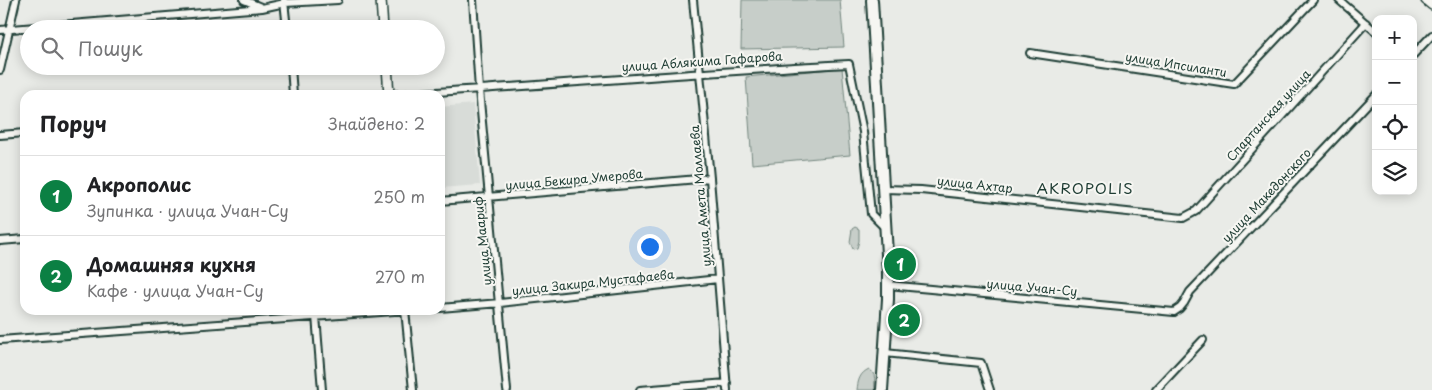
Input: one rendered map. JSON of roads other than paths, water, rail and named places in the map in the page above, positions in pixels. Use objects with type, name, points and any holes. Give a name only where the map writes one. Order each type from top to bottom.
[{"type":"main road","points":[[872,0],[888,285],[882,390]]},
{"type":"street","points":[[0,70],[16,0]]},
{"type":"street","points":[[244,0],[262,8]]},
{"type":"street","points":[[123,20],[262,8],[285,2],[338,0]]},
{"type":"street","points":[[381,0],[382,20]]},
{"type":"street","name":"улица Маариф","points":[[473,0],[488,198],[500,304],[507,390]]},
{"type":"street","name":"улица Амета Моллаева","points":[[693,0],[728,390]]},
{"type":"street","name":"улица Ипсиланти","points":[[1030,53],[1234,84],[1313,0]]},
{"type":"street","points":[[1338,0],[1372,28]]},
{"type":"street","points":[[1426,0],[1432,5]]},
{"type":"street","points":[[285,2],[286,20]]},
{"type":"street","name":"Спартанская улица","points":[[1184,218],[1196,211],[1366,23]]},
{"type":"street","points":[[0,30],[20,29]]},
{"type":"street","points":[[1417,51],[1432,34]]},
{"type":"street","name":"улица Аблякима Гафарова","points":[[445,92],[699,72],[848,64],[863,132],[871,214],[885,228]]},
{"type":"street","points":[[292,75],[293,90]]},
{"type":"street","points":[[387,75],[388,90]]},
{"type":"street","name":"улица Македонского","points":[[1174,312],[1180,308],[1190,292],[1372,99]]},
{"type":"street","points":[[0,135],[20,133]]},
{"type":"street","name":"улица Бекира Умерова","points":[[445,201],[710,178]]},
{"type":"street","name":"улица Ахтар","points":[[883,190],[921,190],[1184,218]]},
{"type":"street","points":[[0,241],[20,239]]},
{"type":"street","name":"улица Закира Мустафаева","points":[[445,308],[500,304],[718,279]]},
{"type":"street","name":"улица Учан-Су","points":[[888,285],[1174,312]]},
{"type":"street","points":[[0,340],[292,315]]},
{"type":"street","points":[[315,315],[322,390]]},
{"type":"street","points":[[406,315],[413,390]]},
{"type":"street","points":[[1156,390],[1203,340]]},
{"type":"street","points":[[884,353],[981,363],[990,390]]},
{"type":"street","points":[[640,390],[727,382]]},
{"type":"place","name":"Акрополис","points":[[900,264]]},
{"type":"place","name":"Домашняя кухня","points":[[904,320]]},
{"type":"district","name":"AKROPOLIS","points":[[1085,187]]}]
